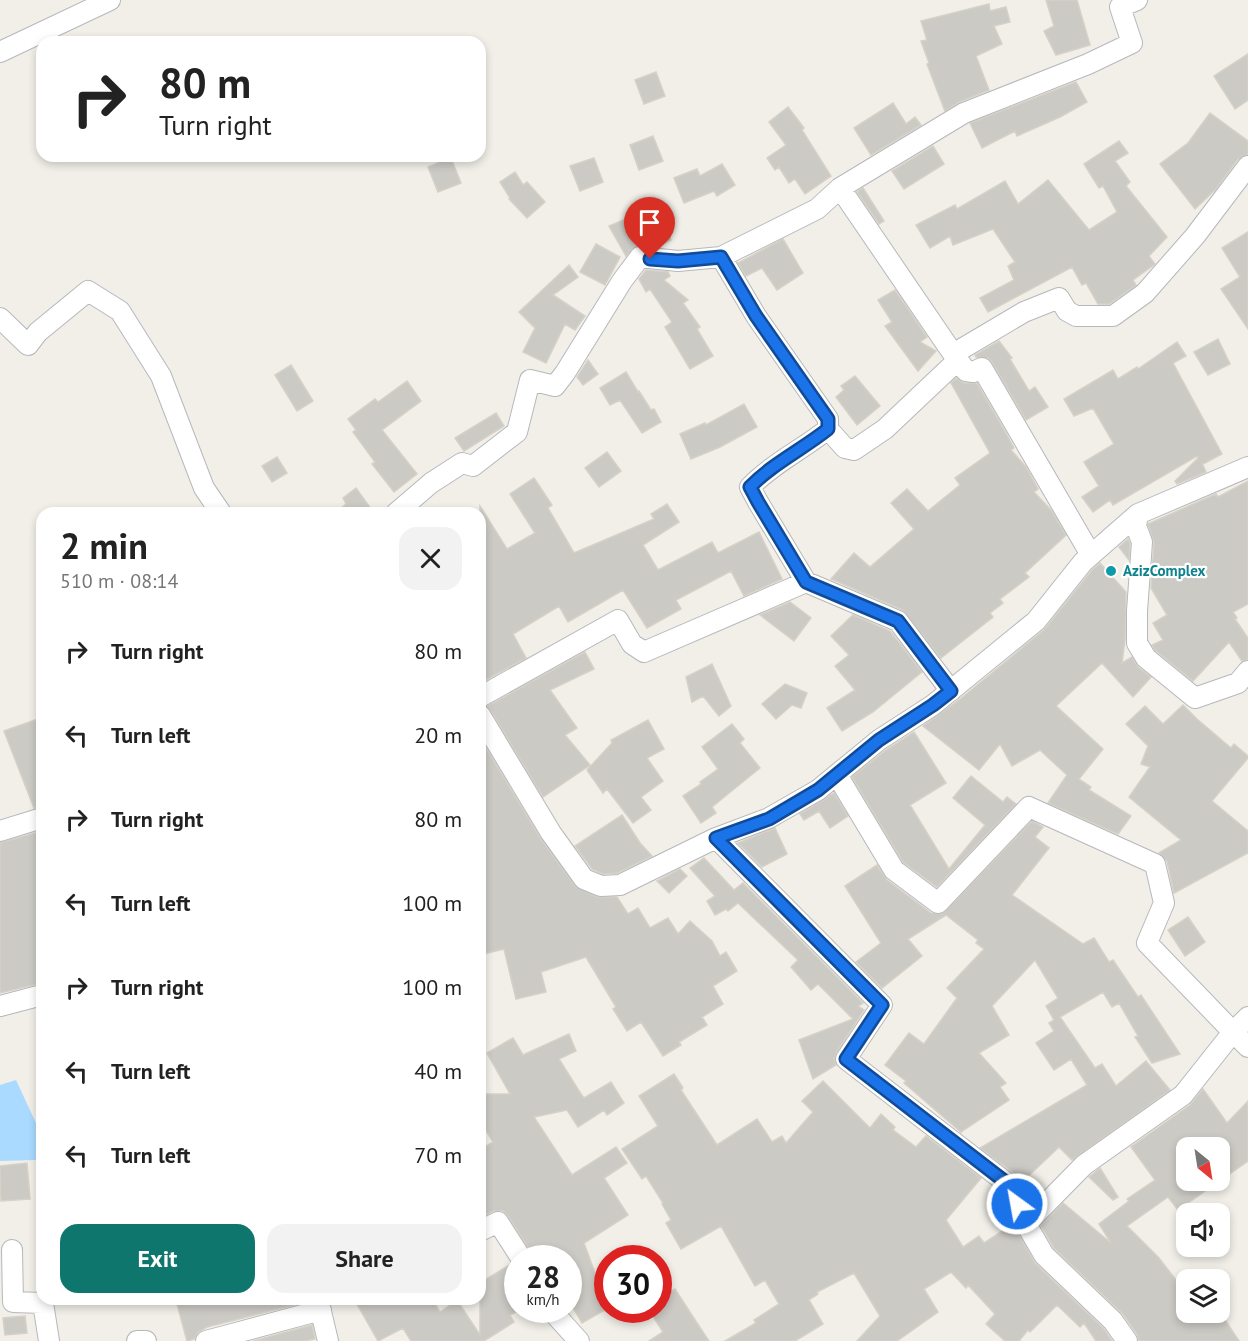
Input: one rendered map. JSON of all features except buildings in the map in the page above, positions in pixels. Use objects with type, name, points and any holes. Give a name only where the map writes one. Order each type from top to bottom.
[{"type":"street","points":[[0,52],[110,0]]},
{"type":"street","points":[[403,507],[431,483],[462,463],[473,466],[517,432],[530,380],[555,386],[622,280],[640,257],[678,261],[721,257],[816,209],[840,188],[963,114],[1132,44],[1125,2]]},
{"type":"street","points":[[721,257],[756,316],[828,419],[828,429],[845,448],[854,450],[885,429],[955,357],[1024,312],[1059,298],[1067,311],[1077,316],[1113,316],[1145,293],[1195,236],[1248,166]]},
{"type":"street","points":[[840,188],[966,371],[973,372],[982,368],[1091,555]]},
{"type":"street","points":[[0,318],[28,345],[38,332],[88,291],[120,311],[161,376],[204,488],[217,507]]},
{"type":"street","points":[[828,429],[807,446],[759,477],[750,487],[806,582],[898,621],[951,691]]},
{"type":"street","points":[[486,725],[551,832],[584,879],[601,886],[620,885],[716,838],[769,819],[818,790],[879,740],[933,705],[1036,621],[1083,562],[1138,514],[1248,467]]},
{"type":"street","points":[[1138,514],[1136,526],[1142,542],[1137,642],[1146,658],[1195,698],[1238,683],[1248,671]]},
{"type":"street","points":[[486,694],[618,620],[632,644],[644,652],[806,582]]},
{"type":"street","points":[[837,775],[894,870],[938,903],[1029,807],[1155,864],[1164,903],[1147,943],[1248,1047]]},
{"type":"street","points":[[0,831],[36,820]]},
{"type":"street","points":[[716,838],[882,1005],[846,1059],[1008,1184],[1026,1224],[1044,1255],[1113,1321],[1127,1341]]},
{"type":"street","points":[[0,1006],[36,997]]},
{"type":"street","points":[[1026,1224],[1084,1165],[1183,1095],[1233,1032],[1248,1017]]},
{"type":"street","points":[[486,1228],[498,1222],[512,1245]]},
{"type":"street","points":[[12,1250],[13,1302],[36,1303]]},
{"type":"street","points":[[43,1305],[49,1341]]},
{"type":"street","points":[[206,1341],[320,1305],[328,1341]]},
{"type":"street","points":[[563,1323],[579,1341]]},
{"type":"street","points":[[137,1341],[146,1341]]},
{"type":"water","points":[[16,1080],[36,1123],[36,1160],[0,1161],[0,1085]]},
{"type":"place","name":"AzizComplex","points":[[1111,571]]},
{"type":"route","points":[[650,259],[678,261],[721,257],[756,316],[828,419],[828,429],[807,446],[759,477],[750,487],[806,582],[898,621],[951,691],[879,740],[818,790],[769,819],[716,838],[882,1005],[846,1059],[1008,1184],[1017,1204]]}]
